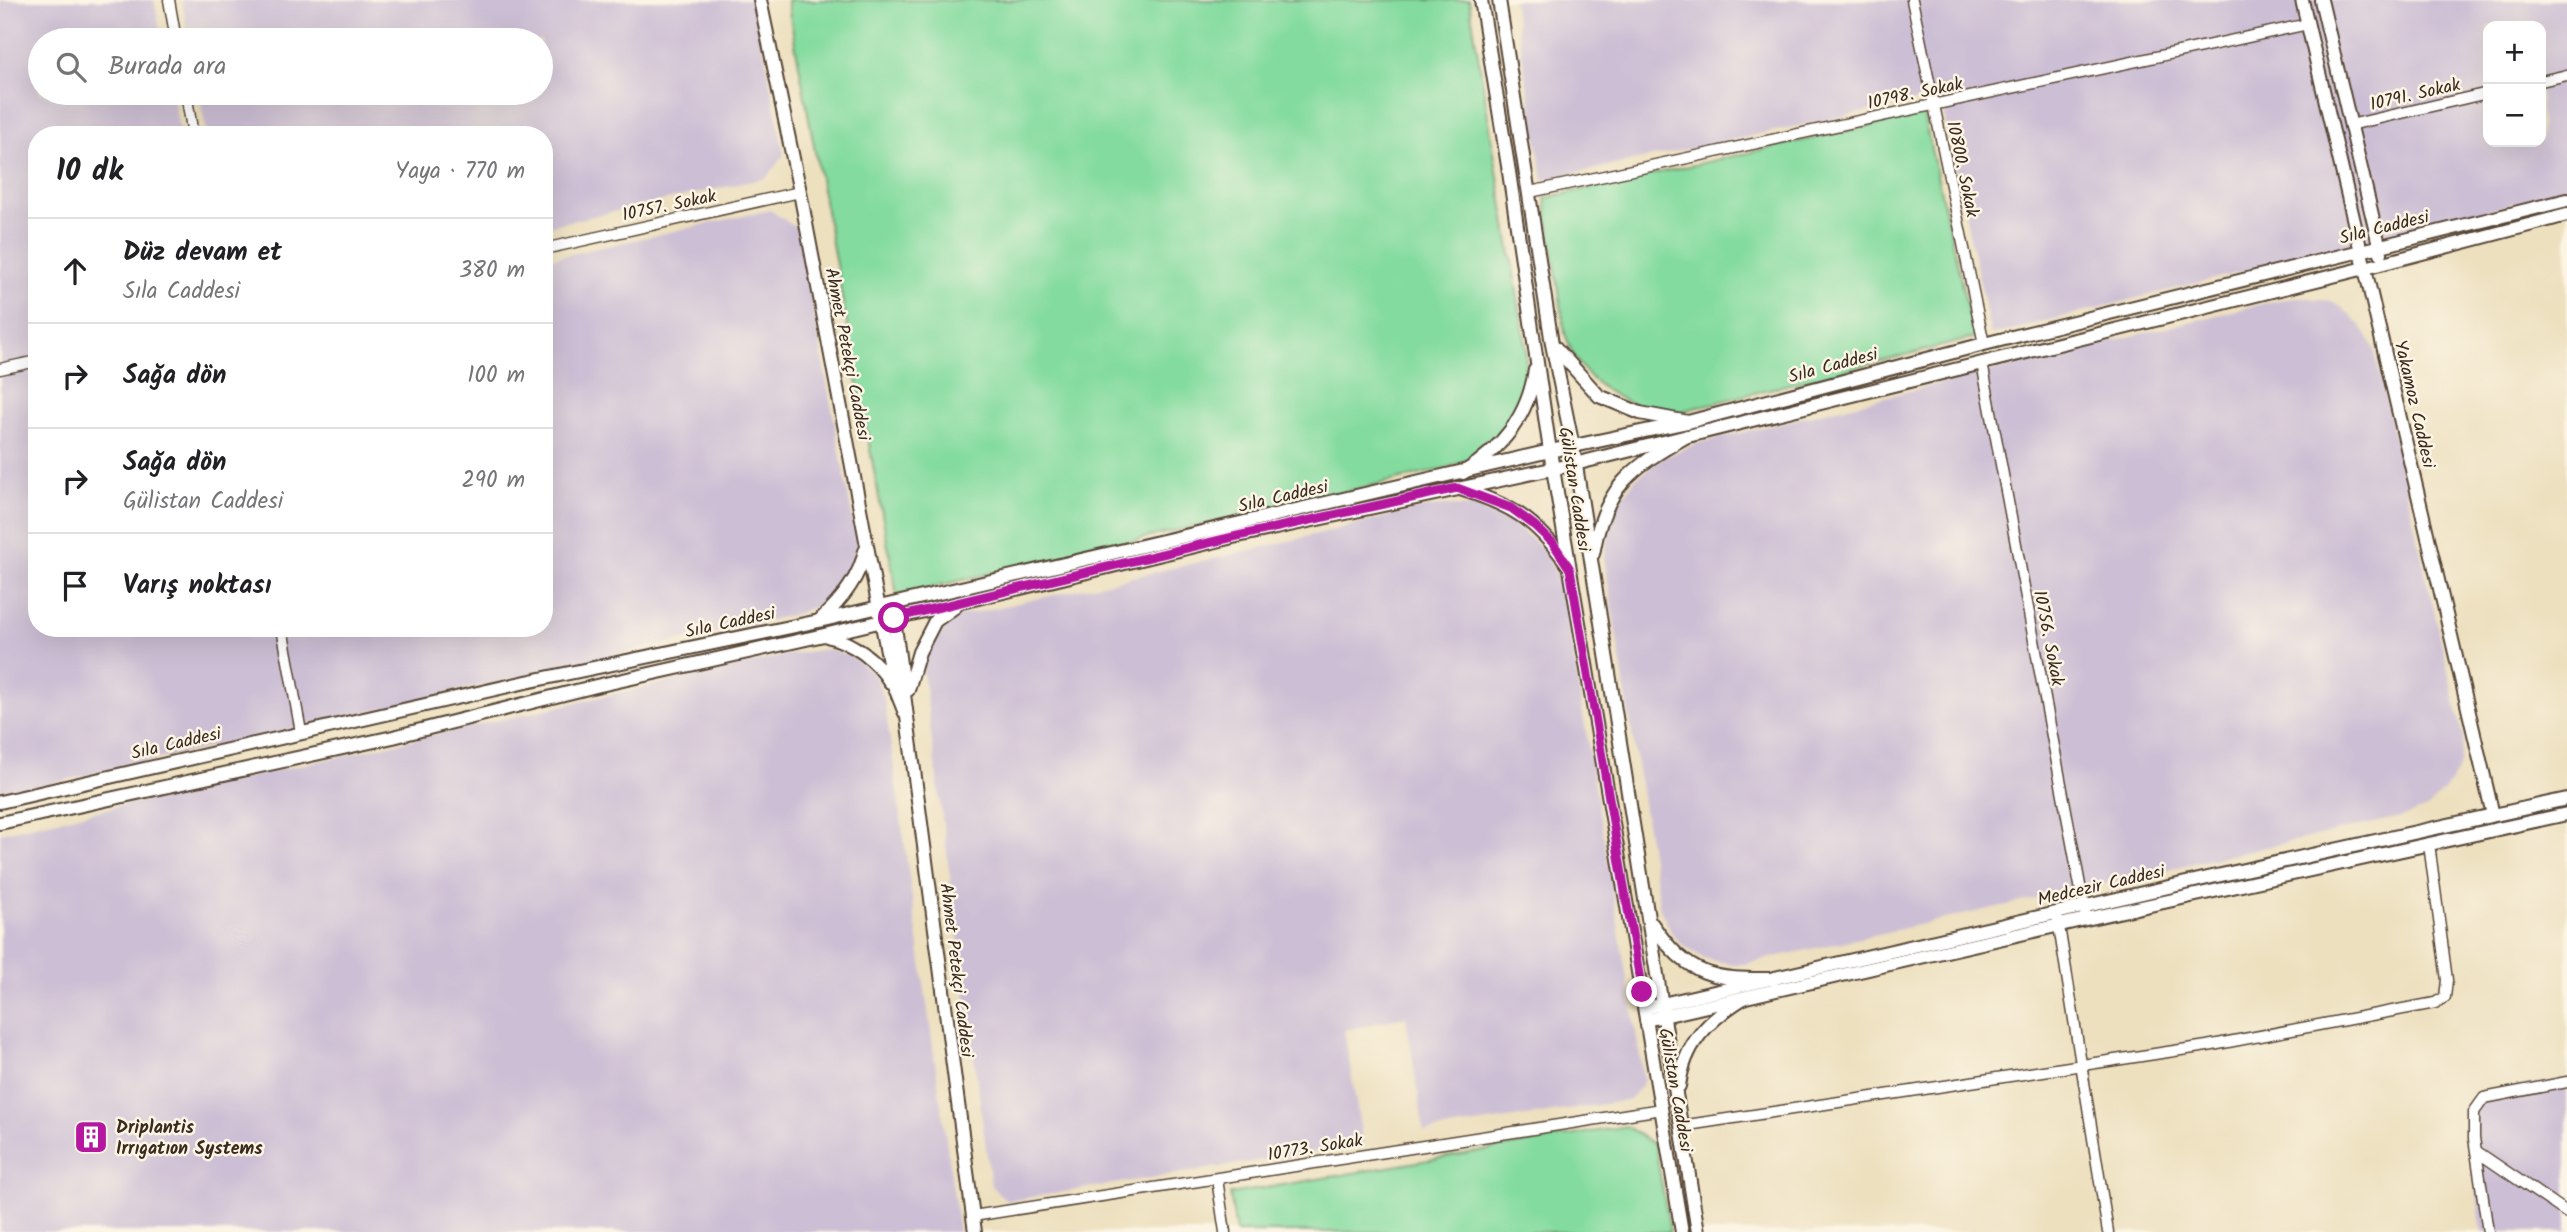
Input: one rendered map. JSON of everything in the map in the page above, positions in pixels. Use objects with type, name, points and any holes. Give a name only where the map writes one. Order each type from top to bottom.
[{"type":"street","points":[[169,0],[174,28]]},
{"type":"street","name":"Ahmet Petekçi Caddesi","points":[[760,0],[800,192],[878,607],[905,713],[975,1232]]},
{"type":"street","name":"Gülistan Caddesi","points":[[1481,0],[1550,451],[1682,1232]]},
{"type":"street","name":"Gülistan Caddesi","points":[[1499,0],[1552,344],[1573,447],[1698,1232]]},
{"type":"street","name":"10800. Sokak","points":[[1912,0],[1984,344]]},
{"type":"street","name":"Yakamoz Caddesi","points":[[2302,0],[2493,815]]},
{"type":"street","points":[[2320,0],[2383,263]]},
{"type":"street","name":"10798. Sokak","points":[[1530,192],[2308,24]]},
{"type":"street","points":[[2546,80],[2567,75]]},
{"type":"street","name":"10791. Sokak","points":[[2350,125],[2483,94]]},
{"type":"street","points":[[188,105],[192,126]]},
{"type":"street","name":"10757. Sokak","points":[[553,247],[800,192]]},
{"type":"street","name":"Sıla Caddesi","points":[[0,802],[526,682],[819,621],[1550,451],[1688,422],[1984,344],[2567,200]]},
{"type":"street","name":"Sıla Caddesi","points":[[0,823],[393,737],[1220,540],[1575,464],[2365,268],[2567,215]]},
{"type":"street","points":[[1552,344],[1599,396],[1633,411],[1657,418],[1688,422]]},
{"type":"street","points":[[1463,472],[1489,454],[1519,421],[1530,395],[1536,353]]},
{"type":"street","points":[[0,369],[28,363]]},
{"type":"street","name":"10756. Sokak","points":[[1982,363],[2085,913]]},
{"type":"street","points":[[1591,565],[1597,530],[1608,503],[1623,479],[1644,461],[1687,436]]},
{"type":"street","points":[[1457,488],[1511,508],[1553,543],[1570,569]]},
{"type":"street","points":[[819,621],[850,586],[863,561],[866,544]]},
{"type":"street","points":[[902,697],[919,652],[935,621],[961,602]]},
{"type":"street","name":"Ahmet Petekçi Caddesi","points":[[892,604],[902,697]]},
{"type":"street","points":[[824,635],[841,640],[873,661],[902,697]]},
{"type":"street","points":[[284,637],[301,732]]},
{"type":"street","name":"Medcezir Caddesi","points":[[1646,1014],[1742,999],[2085,913],[2567,799]]},
{"type":"street","name":"Medcezir Caddesi","points":[[2085,913],[2567,814]]},
{"type":"street","points":[[1681,1126],[2207,1046],[2435,1003],[2445,997],[2447,980],[2428,844]]},
{"type":"street","points":[[1649,920],[1671,949],[1691,966],[1703,972],[1740,979],[1774,979]]},
{"type":"street","points":[[2058,920],[2108,1232]]},
{"type":"street","name":"Medcezir Caddesi","points":[[1664,1011],[1774,979],[2058,920]]},
{"type":"street","points":[[1677,1101],[1682,1065],[1692,1042],[1719,1013],[1742,999]]},
{"type":"street","points":[[2488,1232],[2476,1151],[2474,1112],[2484,1098],[2567,1082]]},
{"type":"street","name":"10773. Sokak","points":[[973,1216],[1662,1109]]},
{"type":"street","points":[[2476,1151],[2567,1213]]},
{"type":"street","points":[[1217,1179],[1226,1232]]},
{"type":"shaded area","points":[[0,0],[154,0],[160,28],[28,28],[28,105],[174,105],[178,126],[28,126],[28,637],[553,637],[553,258],[770,210],[798,229],[857,542],[850,570],[825,602],[797,614],[0,795]]},
{"type":"shaded area","points":[[182,0],[754,0],[784,155],[766,178],[553,225],[553,126],[205,126],[201,105],[553,105],[553,28],[187,28]]},
{"type":"shaded area","points":[[1513,0],[2567,0],[2567,190],[1991,335],[1940,96],[1543,180]]},
{"type":"shaded area","points":[[2304,297],[2329,301],[2341,307],[2361,326],[2374,348],[2463,737],[2460,765],[2450,784],[2435,801],[2427,808],[2405,816],[1744,964],[1703,958],[1681,944],[1671,932],[1660,909],[1604,557],[1612,517],[1636,478],[1663,458],[1695,444],[2278,300]]},
{"type":"shaded area","points":[[1440,506],[1476,507],[1511,522],[1541,547],[1561,582],[1644,1081],[1630,1100],[1424,1132],[1406,1017],[1344,1030],[1363,1144],[1007,1201],[991,1186],[921,657],[956,617]]},
{"type":"shaded area","points":[[827,649],[851,656],[869,670],[877,679],[884,698],[959,1232],[0,1232],[0,833],[786,655]]},
{"type":"shaded area","points":[[2567,1079],[2567,1232],[2482,1232],[2468,1134],[2475,1096],[2481,1092]]},
{"type":"green space","points":[[787,0],[1469,0],[1526,347],[1522,389],[1507,423],[1496,438],[1482,450],[1465,461],[1444,469],[897,595]]},
{"type":"green space","points":[[1923,114],[1974,338],[1674,413],[1621,399],[1592,379],[1581,366],[1565,333],[1545,198]]},
{"type":"green space","points":[[1626,1126],[1655,1145],[1670,1232],[1236,1232],[1230,1194]]},
{"type":"place","name":"Driplantis Irrıgatıon Systems","points":[[91,1137]]},
{"type":"route","points":[[894,618],[1233,537],[1457,488],[1511,508],[1553,543],[1570,569],[1642,992]]}]
